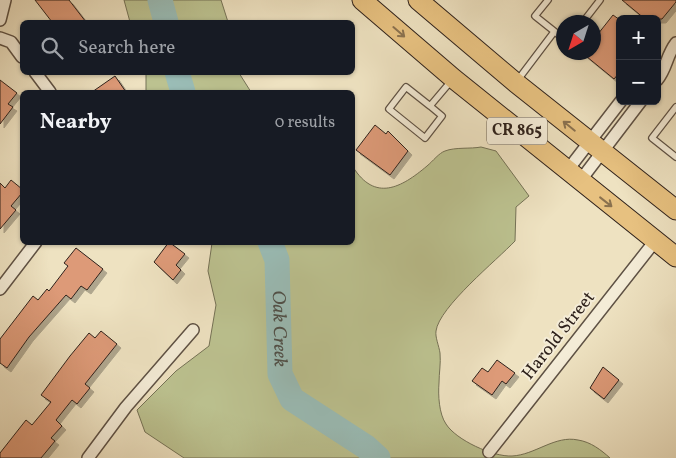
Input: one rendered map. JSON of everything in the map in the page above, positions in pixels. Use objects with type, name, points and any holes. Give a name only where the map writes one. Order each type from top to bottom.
[{"type":"main road","name":"CR 865","points":[[362,0],[454,79],[676,257]]},
{"type":"main road","name":"CR 865","points":[[418,0],[595,147],[676,210]]},
{"type":"street","points":[[0,20],[5,0]]},
{"type":"street","points":[[0,38],[11,42],[20,54]]},
{"type":"street","points":[[661,74],[664,70],[662,57],[676,42]]},
{"type":"street","points":[[37,75],[48,90]]},
{"type":"street","points":[[573,176],[595,147],[619,105]]},
{"type":"street","points":[[573,176],[595,147],[637,105]]},
{"type":"street","name":"Harold Street","points":[[489,452],[655,241]]},
{"type":"street","points":[[0,288],[34,245]]},
{"type":"street","points":[[88,458],[144,385],[193,330]]},
{"type":"lane","points":[[516,82],[554,32],[535,16],[548,0]]},
{"type":"lane","points":[[588,15],[600,0]]},
{"type":"lane","points":[[430,106],[454,79]]},
{"type":"lane","points":[[406,87],[430,106],[442,116],[425,138],[389,109],[406,87]]},
{"type":"lane","points":[[676,107],[652,138],[676,157]]},
{"type":"green space","points":[[124,0],[221,0],[227,20],[129,20]]},
{"type":"green space","points":[[146,75],[240,75],[250,90],[146,90]]},
{"type":"green space","points":[[481,147],[496,151],[529,196],[516,207],[515,241],[447,309],[436,331],[440,350],[440,410],[446,424],[466,441],[485,451],[504,456],[520,455],[561,440],[570,439],[591,444],[610,458],[184,458],[145,432],[137,410],[176,371],[209,346],[216,305],[208,271],[212,245],[355,245],[355,170],[361,178],[370,185],[388,188],[408,180],[427,166],[440,153],[453,149]]},
{"type":"building","points":[[35,0],[69,0],[84,20],[50,20]]},
{"type":"building","points":[[622,0],[676,0],[662,19],[661,15],[640,15]]},
{"type":"building","points":[[613,15],[616,17],[616,77],[614,79],[591,60],[601,60],[601,30]]},
{"type":"building","points":[[115,76],[125,90],[95,90]]},
{"type":"building","points":[[0,80],[17,93],[8,104],[13,107],[0,124]]},
{"type":"building","points":[[375,125],[386,134],[388,131],[408,151],[390,175],[356,150]]},
{"type":"building","points":[[11,180],[20,187],[20,195],[11,206],[16,210],[0,229],[0,183],[5,188]]},
{"type":"building","points":[[167,245],[173,245],[185,254],[176,265],[181,270],[173,280],[154,262]]},
{"type":"building","points":[[76,248],[103,269],[87,290],[81,286],[71,299],[66,295],[29,337],[7,368],[0,363],[0,339],[33,296],[38,300],[47,289],[49,291],[68,266],[64,263]]},
{"type":"building","points":[[101,331],[117,344],[85,384],[90,388],[77,404],[72,400],[56,420],[62,426],[51,438],[55,441],[41,458],[0,458],[0,453],[26,420],[32,425],[51,402],[41,395],[70,356],[89,333],[95,338]]},
{"type":"building","points":[[497,360],[515,373],[506,384],[502,381],[492,395],[472,381],[482,368],[488,372]]},
{"type":"building","points":[[603,367],[619,380],[604,399],[590,388]]},
{"type":"waterway","name":"Oak Creek","points":[[160,0],[165,20]]},
{"type":"waterway","name":"Oak Creek","points":[[178,75],[182,90]]},
{"type":"waterway","name":"Oak Creek","points":[[271,245],[277,260],[280,374],[292,399],[366,447],[378,458]]}]
